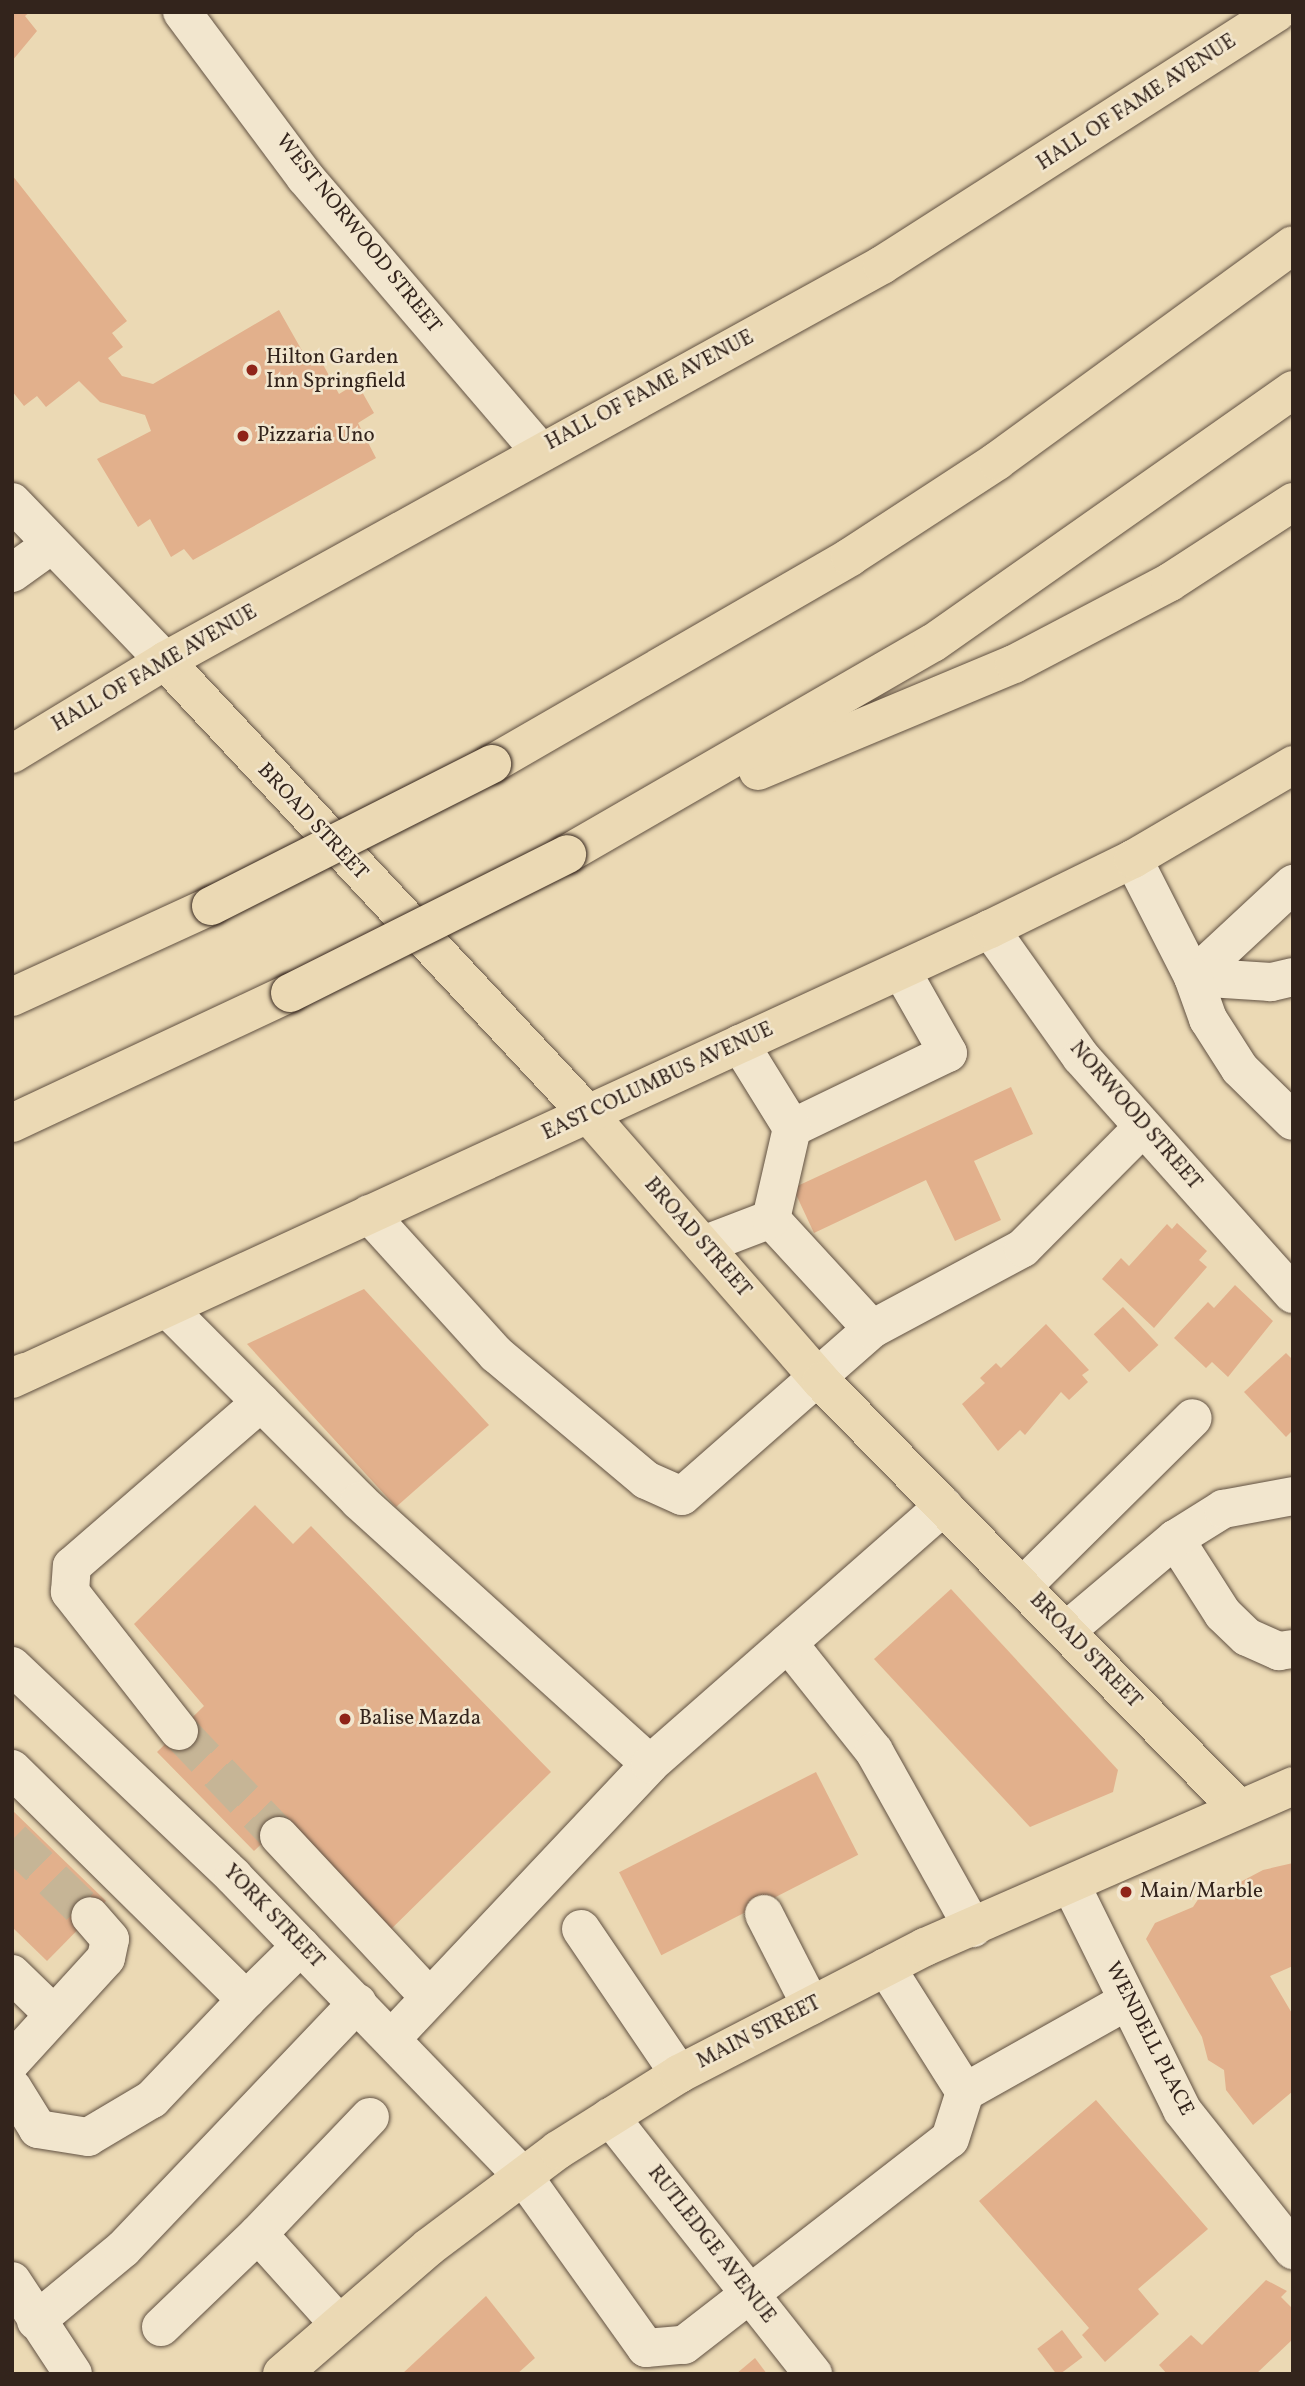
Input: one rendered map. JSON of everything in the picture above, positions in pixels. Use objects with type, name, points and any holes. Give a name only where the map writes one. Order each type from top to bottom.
[{"type":"main road","name":"HALL OF FAME AVENUE","points":[[15,745],[540,451],[882,265],[1277,12]]},
{"type":"main road","points":[[12,997],[211,906],[492,764],[850,558],[1008,454],[1293,245]]},
{"type":"main road","points":[[12,1123],[290,993],[623,825],[933,643],[1293,390]]},
{"type":"main road","points":[[623,825],[1014,664],[1170,582],[1293,502]]},
{"type":"main road","name":"BROAD STREET","points":[[165,661],[589,1115],[821,1381],[1237,1807]]},
{"type":"main road","name":"EAST COLUMBUS AVENUE","points":[[17,1376],[168,1309],[989,929],[1133,859],[1293,765]]},
{"type":"main road","name":"MAIN STREET","points":[[282,2374],[339,2324],[524,2176],[679,2074],[886,1968],[1237,1807],[1293,1786]]},
{"type":"street","name":"WEST NORWOOD STREET","points":[[182,12],[305,177],[540,451]]},
{"type":"street","points":[[12,502],[165,661]]},
{"type":"street","points":[[12,572],[51,545]]},
{"type":"street","points":[[1133,859],[1193,977],[1208,1019],[1240,1069],[1293,1121]]},
{"type":"street","points":[[1193,977],[1293,884]]},
{"type":"street","name":"NORWOOD STREET","points":[[989,929],[1081,1057],[1293,1294]]},
{"type":"street","points":[[792,1128],[948,1053],[901,970]]},
{"type":"street","points":[[1193,977],[1271,982],[1293,977]]},
{"type":"street","points":[[740,1044],[792,1128],[771,1219]]},
{"type":"street","points":[[369,1214],[496,1354],[646,1479],[682,1496],[821,1381],[872,1329],[1023,1248],[1143,1127]]},
{"type":"street","points":[[771,1219],[872,1329]]},
{"type":"street","points":[[703,1245],[771,1219]]},
{"type":"street","points":[[168,1309],[359,1501],[650,1763]]},
{"type":"street","points":[[179,1731],[70,1592],[72,1566],[261,1402]]},
{"type":"street","points":[[1023,1587],[1193,1418]]},
{"type":"street","points":[[1066,1631],[1175,1539],[1223,1509],[1293,1496]]},
{"type":"street","points":[[393,2038],[650,1763],[944,1506]]},
{"type":"street","points":[[1175,1539],[1223,1614],[1247,1637],[1279,1651],[1293,1649]]},
{"type":"street","points":[[788,1643],[874,1751],[974,1928]]},
{"type":"street","name":"YORK STREET","points":[[12,1666],[301,1946],[524,2176],[646,2348],[684,2345],[751,2297]]},
{"type":"street","points":[[12,1769],[246,2000]]},
{"type":"street","points":[[279,1836],[430,1998]]},
{"type":"street","name":"WENDELL PLACE","points":[[1071,1885],[1182,2110],[1293,2250]]},
{"type":"street","points":[[764,1914],[811,2006]]},
{"type":"street","points":[[12,2062],[51,2012],[106,1958],[110,1939],[90,1916]]},
{"type":"street","points":[[581,1929],[679,2074]]},
{"type":"street","points":[[12,2087],[38,2129],[88,2137],[152,2099],[301,1946]]},
{"type":"street","points":[[886,1968],[965,2092]]},
{"type":"street","points":[[12,1974],[51,2012]]},
{"type":"street","points":[[751,2297],[950,2139],[965,2092],[1127,2001]]},
{"type":"street","points":[[73,2374],[21,2300],[123,2249],[357,2003]]},
{"type":"street","points":[[162,2327],[258,2234],[370,2117]]},
{"type":"street","name":"RUTLEDGE AVENUE","points":[[610,2117],[813,2374]]},
{"type":"street","points":[[258,2234],[339,2324]]},
{"type":"building","points":[[12,12],[30,12],[25,16],[37,31],[12,61]]},
{"type":"building","name":"Hilton Garden Inn Springfield","points":[[12,175],[127,321],[112,333],[123,347],[108,358],[122,376],[153,384],[279,310],[309,363],[319,357],[339,394],[357,383],[374,413],[358,423],[376,458],[193,560],[184,549],[171,557],[150,519],[138,527],[97,459],[151,431],[145,415],[100,402],[79,381],[46,407],[37,396],[24,406],[12,391]]},
{"type":"building","points":[[1011,1087],[1033,1134],[974,1161],[1001,1220],[955,1241],[926,1180],[814,1233],[793,1188]]},
{"type":"building","points":[[1177,1223],[1207,1251],[1199,1260],[1207,1267],[1154,1328],[1102,1279],[1121,1258],[1129,1266],[1167,1224],[1172,1229]]},
{"type":"building","points":[[1235,1285],[1273,1321],[1228,1377],[1212,1362],[1206,1368],[1174,1338],[1208,1302],[1214,1308]]},
{"type":"building","points":[[364,1289],[489,1425],[396,1507],[247,1344]]},
{"type":"building","points":[[1123,1307],[1158,1345],[1129,1372],[1094,1334]]},
{"type":"building","points":[[1046,1324],[1089,1370],[1082,1375],[1088,1382],[1069,1400],[1061,1392],[1025,1435],[1020,1430],[998,1451],[962,1404],[985,1383],[980,1378],[996,1363],[1001,1368]]},
{"type":"building","points":[[1286,1353],[1293,1360],[1293,1430],[1286,1437],[1244,1392]]},
{"type":"building","name":"Balise Mazda","points":[[255,1505],[293,1544],[311,1526],[551,1772],[381,1939],[275,1831],[254,1851],[157,1752],[204,1706],[134,1624]]},
{"type":"building","points":[[951,1589],[1118,1770],[1113,1792],[1030,1827],[874,1659]]},
{"type":"building","points":[[816,1772],[858,1855],[661,1955],[619,1872]]},
{"type":"building","points":[[12,1810],[106,1901],[47,1961],[12,1927]]},
{"type":"building","points":[[1293,1863],[1293,1966],[1270,1976],[1293,2015],[1293,2091],[1253,2125],[1226,2090],[1224,2070],[1208,2060],[1202,2037],[1146,1939],[1155,1923],[1193,1907],[1201,1895],[1214,1896],[1263,1870]]},
{"type":"building","points":[[1096,2100],[1208,2229],[1138,2289],[1159,2314],[1105,2362],[1082,2335],[1089,2328],[979,2201]]},
{"type":"building","points":[[1266,2280],[1287,2291],[1281,2297],[1293,2309],[1293,2339],[1256,2374],[1167,2374],[1159,2365],[1191,2335],[1202,2345]]},
{"type":"building","points":[[486,2296],[535,2358],[517,2374],[402,2374]]},
{"type":"building","points":[[1062,2330],[1082,2357],[1056,2374],[1037,2349]]},
{"type":"building","points":[[755,2358],[767,2374],[736,2374]]},
{"type":"tunnel","points":[[179,1731],[279,1836]]},
{"type":"tunnel","points":[[12,1840],[90,1916]]},
{"type":"place","name":"Hilton Garden Inn Springfield","points":[[252,370]]},
{"type":"place","name":"Pizzaria Uno","points":[[243,436]]},
{"type":"place","name":"Balise Mazda","points":[[345,1719]]},
{"type":"place","name":"Main/Marble","points":[[1126,1892]]}]
